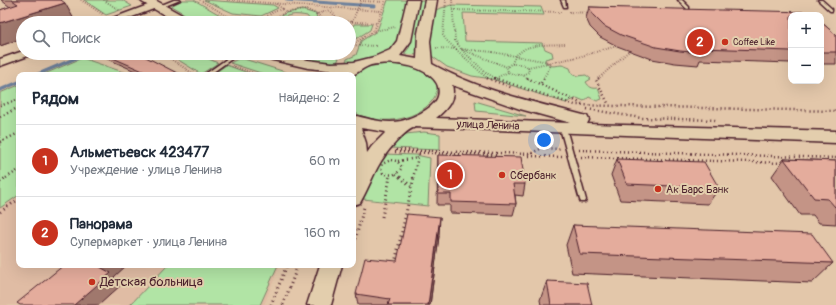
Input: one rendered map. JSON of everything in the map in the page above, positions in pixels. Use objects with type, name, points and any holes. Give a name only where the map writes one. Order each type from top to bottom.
[{"type":"main road","points":[[291,60],[313,65],[345,67],[365,63],[395,53],[404,41],[413,0]]},
{"type":"main road","points":[[356,191],[362,177],[378,150],[408,124],[437,111],[444,102],[447,92],[444,81],[431,69],[422,55],[431,0]]},
{"type":"main road","points":[[154,4],[175,16]]},
{"type":"main road","name":"улица Ленина","points":[[365,63],[391,59],[409,61],[431,69],[476,90],[558,116],[635,131]]},
{"type":"main road","points":[[273,60],[305,72]]},
{"type":"main road","points":[[347,72],[365,63]]},
{"type":"main road","name":"улица Ленина","points":[[356,121],[379,127],[408,124],[836,137]]},
{"type":"main road","points":[[356,135],[359,149],[356,167]]},
{"type":"main road","points":[[319,305],[330,268]]},
{"type":"street","points":[[120,16],[154,4]]},
{"type":"street","points":[[0,63],[16,57]]},
{"type":"lane","points":[[154,4],[178,0]]},
{"type":"lane","points":[[563,0],[565,6]]},
{"type":"lane","points":[[680,0],[688,8]]},
{"type":"lane","points":[[820,0],[831,10]]},
{"type":"lane","points":[[210,72],[228,60]]},
{"type":"lane","points":[[563,128],[583,200]]},
{"type":"path","points":[[81,0],[103,16]]},
{"type":"path","points":[[104,0],[121,11]]},
{"type":"path","points":[[200,0],[226,16]]},
{"type":"path","points":[[227,0],[382,11]]},
{"type":"path","points":[[446,0],[443,35],[446,40],[488,79],[566,105],[641,118],[719,120]]},
{"type":"path","points":[[452,0],[455,40],[461,49],[486,73],[495,78],[575,105],[836,111]]},
{"type":"path","points":[[354,16],[361,1],[385,1],[374,31],[356,42]]},
{"type":"path","points":[[276,4],[286,12]]},
{"type":"path","points":[[279,16],[286,12],[307,10],[318,14],[334,8]]},
{"type":"path","points":[[268,16],[273,12],[283,9]]},
{"type":"path","points":[[328,10],[333,13],[334,16]]},
{"type":"path","points":[[453,10],[596,13]]},
{"type":"path","points":[[356,22],[377,23]]},
{"type":"path","points":[[512,64],[516,56],[524,49],[543,45],[564,44]]},
{"type":"path","points":[[356,45],[378,46]]},
{"type":"path","points":[[507,67],[512,64],[521,64],[528,68],[617,46]]},
{"type":"path","points":[[433,48],[461,49],[516,56],[550,63]]},
{"type":"path","points":[[461,49],[507,67]]},
{"type":"path","points":[[609,105],[596,80],[629,51]]},
{"type":"path","points":[[172,60],[190,72]]},
{"type":"path","points":[[541,83],[551,65],[550,63]]},
{"type":"path","points":[[507,67],[508,72]]},
{"type":"path","points":[[523,76],[529,72],[528,68]]},
{"type":"path","points":[[495,78],[508,72],[523,76],[541,83],[582,104]]},
{"type":"path","points":[[0,106],[16,99]]},
{"type":"path","points":[[0,117],[16,109]]},
{"type":"path","points":[[0,142],[16,134]]},
{"type":"path","points":[[789,164],[390,151],[530,154],[542,148],[836,158]]},
{"type":"path","points":[[394,268],[419,153]]},
{"type":"path","points":[[397,161],[402,167],[396,174],[390,175],[383,173],[381,166],[387,161],[418,158]]},
{"type":"path","points":[[0,182],[16,172]]},
{"type":"path","points":[[396,174],[412,186]]},
{"type":"path","points":[[382,217],[390,175]]},
{"type":"path","points":[[0,212],[16,201]]},
{"type":"path","points":[[271,305],[286,268]]},
{"type":"path","points":[[283,305],[297,268]]},
{"type":"shaded area","points":[[16,85],[16,268],[279,268],[264,305],[0,305],[0,92]]},
{"type":"green space","points":[[84,0],[122,0],[132,6],[106,15]]},
{"type":"green space","points":[[182,0],[194,0],[222,16],[188,16],[171,6]]},
{"type":"green space","points":[[204,0],[273,5],[278,8],[261,16],[233,13]]},
{"type":"green space","points":[[388,0],[408,0],[399,39],[390,50],[368,60],[345,63],[346,60],[356,60],[356,55],[361,41],[377,31]]},
{"type":"green space","points":[[419,0],[425,0],[416,48],[417,55],[404,54],[409,48]]},
{"type":"green space","points":[[451,5],[541,7],[544,15],[463,13],[465,41],[542,43],[545,49],[552,52],[553,57],[545,59],[547,64],[551,66],[566,66],[570,68],[572,73],[577,76],[586,75],[591,79],[586,82],[587,84],[592,88],[598,88],[602,99],[597,101],[589,97],[584,101],[577,98],[566,103],[492,79],[472,76],[447,67],[433,57],[429,51],[435,10]]},
{"type":"green space","points":[[302,10],[316,14],[316,16],[280,16],[286,13]]},
{"type":"green space","points":[[356,24],[372,24],[370,30],[356,39]]},
{"type":"green space","points":[[77,60],[88,60],[123,72],[49,72]]},
{"type":"green space","points":[[178,60],[211,60],[218,63],[204,72],[198,72]]},
{"type":"green space","points":[[236,60],[247,60],[285,72],[258,72],[230,63]]},
{"type":"green space","points":[[303,60],[338,60],[336,65],[319,64]]},
{"type":"green space","points":[[394,63],[421,70],[434,80],[437,92],[430,104],[416,113],[397,119],[375,120],[356,113],[356,72],[366,67]]},
{"type":"green space","points":[[226,65],[246,72],[216,72]]},
{"type":"green space","points":[[16,86],[16,197],[0,208],[0,93]]},
{"type":"green space","points":[[475,101],[526,116],[476,111]]},
{"type":"green space","points":[[424,132],[440,134],[440,150],[389,148],[406,134]]},
{"type":"green space","points":[[381,154],[416,155],[430,158],[428,206],[363,199],[371,167]]},
{"type":"green space","points":[[165,268],[277,268],[260,305],[130,305]]},
{"type":"building","points":[[12,0],[61,0],[65,3],[23,16],[16,16],[16,18],[0,23],[0,10],[18,4]]},
{"type":"building","points":[[589,7],[809,12],[788,12],[788,51],[700,48],[703,53],[656,47],[621,35],[604,26],[593,15]]},
{"type":"building","points":[[824,25],[836,35],[836,52],[824,52]]},
{"type":"building","points":[[118,60],[152,60],[175,72],[145,72]]},
{"type":"building","points":[[438,155],[521,157],[525,184],[513,184],[516,204],[451,202],[451,194],[438,194]]},
{"type":"building","points":[[617,159],[704,162],[719,188],[627,184]]},
{"type":"building","points":[[784,159],[836,161],[836,207],[828,199],[814,198]]},
{"type":"building","points":[[407,214],[440,217],[428,305],[388,305],[390,299],[356,294],[365,258],[397,261]]},
{"type":"building","points":[[573,225],[812,234],[833,263],[580,254]]},
{"type":"building","points":[[60,268],[102,268],[111,273],[74,305],[20,305],[17,303]]},
{"type":"building","points":[[547,281],[587,283],[592,305],[551,305]]},
{"type":"waterway","points":[[287,0],[374,6]]},
{"type":"waterway","points":[[43,72],[71,60]]},
{"type":"waterway","points":[[0,90],[16,83]]},
{"type":"place","name":"Панорама","points":[[700,42]]},
{"type":"place","name":"Coffee Like","points":[[725,42]]},
{"type":"place","name":"Альметьевск 423477","points":[[450,175]]},
{"type":"place","name":"Сбербанк","points":[[502,175]]},
{"type":"place","name":"Ак Барс Банк","points":[[658,189]]},
{"type":"place","name":"Детская больница","points":[[92,282]]}]
